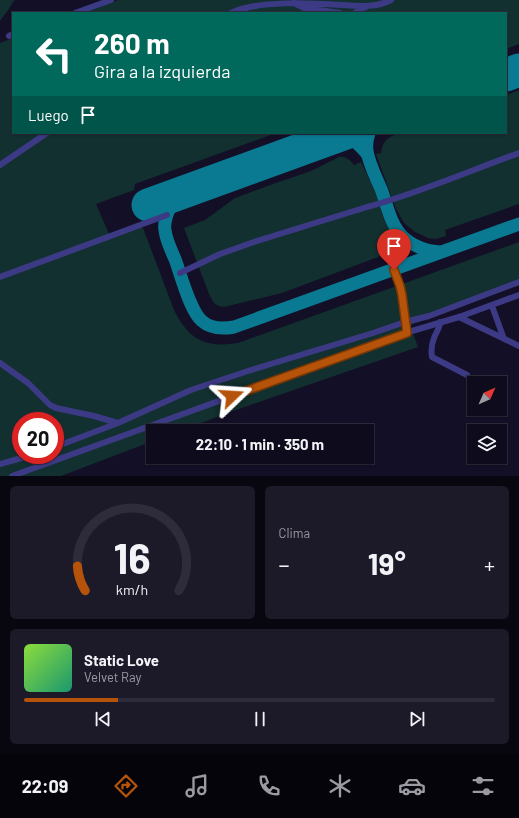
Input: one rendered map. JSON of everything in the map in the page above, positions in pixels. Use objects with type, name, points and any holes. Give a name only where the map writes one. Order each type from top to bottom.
[{"type":"lane","points":[[78,12],[111,0]]},
{"type":"lane","points":[[356,12],[362,8],[390,0]]},
{"type":"lane","points":[[234,12],[248,6],[272,2],[358,3],[369,6]]},
{"type":"lane","points":[[292,2],[304,8],[333,12]]},
{"type":"lane","points":[[0,165],[46,134]]},
{"type":"lane","points":[[180,273],[220,254],[346,213],[385,202],[438,184],[519,153]]},
{"type":"lane","points":[[0,277],[167,215]]},
{"type":"lane","points":[[394,270],[402,295],[405,322],[410,332]]},
{"type":"lane","points":[[64,444],[118,423],[198,388],[248,371],[428,316],[519,282]]},
{"type":"lane","points":[[12,476],[410,332],[492,306],[519,295]]},
{"type":"lane","points":[[492,306],[504,339]]},
{"type":"lane","points":[[459,317],[519,346]]},
{"type":"lane","points":[[440,322],[433,342],[432,357],[467,374]]},
{"type":"lane","points":[[0,363],[28,383],[50,405],[56,408],[118,423]]},
{"type":"lane","points":[[0,464],[10,461]]},
{"type":"lane","points":[[0,467],[10,461]]},
{"type":"green space","points":[[0,0],[15,0],[0,21]]},
{"type":"green space","points":[[118,0],[519,0],[519,44],[507,49],[507,12],[86,12]]},
{"type":"green space","points":[[12,38],[12,134],[273,134],[135,184],[134,190],[96,204],[110,236],[137,225],[143,228],[174,310],[186,329],[199,340],[216,344],[238,343],[519,242],[519,285],[411,325],[418,347],[199,424],[146,424],[146,444],[61,476],[0,476],[0,43]]},
{"type":"green space","points":[[519,90],[519,204],[445,230],[446,236],[436,239],[428,238],[415,232],[404,223],[396,209],[376,154],[381,153],[383,145],[389,138],[397,134],[507,134],[507,95]]},
{"type":"green space","points":[[339,157],[348,159],[354,165],[361,162],[376,194],[385,220],[393,235],[386,251],[378,257],[282,293],[224,307],[216,305],[209,294],[184,228],[205,220],[235,198],[311,171]]},
{"type":"taxiway","points":[[369,134],[367,139],[368,156],[394,226],[406,240],[415,246],[431,251],[441,252]]},
{"type":"taxiway","points":[[332,138],[336,135],[346,137],[358,144],[368,155]]},
{"type":"taxiway","points":[[189,190],[169,209],[165,224],[166,234],[186,292],[194,309],[202,321],[209,326],[217,328],[234,327],[519,224]]},
{"type":"runway","points":[[507,75],[519,70]]},
{"type":"runway","points":[[148,205],[343,134]]},
{"type":"route","points":[[232,396],[407,333],[402,295],[394,270]]}]
